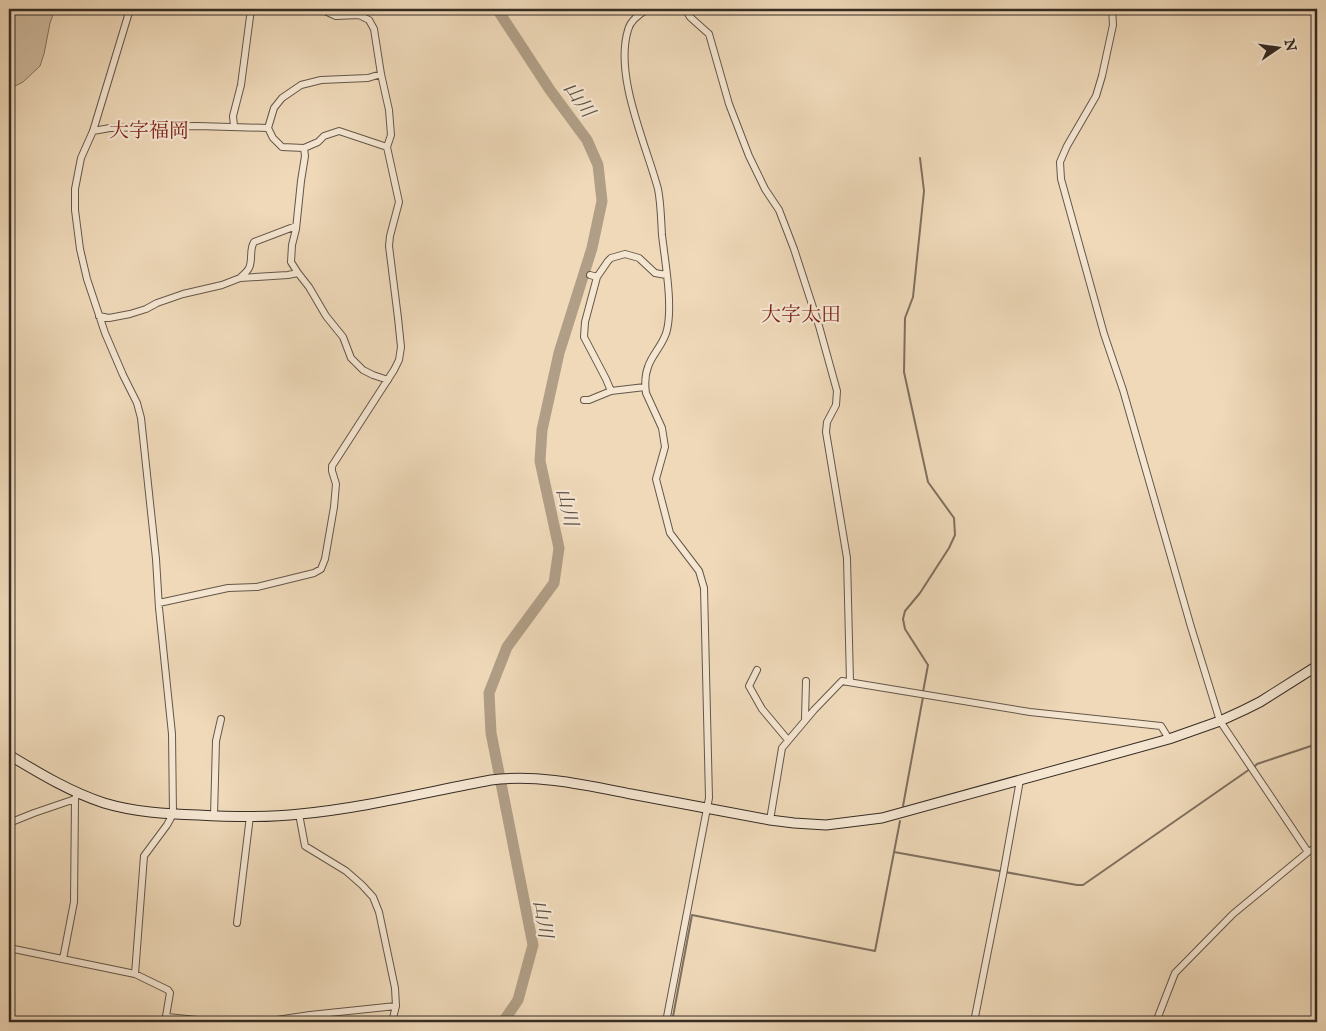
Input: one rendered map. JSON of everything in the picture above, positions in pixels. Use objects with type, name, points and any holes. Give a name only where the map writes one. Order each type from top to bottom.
[{"type":"street","points":[[130,9],[93,131],[82,158],[75,189],[75,210],[80,249],[87,279],[99,316],[123,376],[137,403],[141,418],[172,734],[173,814],[144,856],[135,974]]},
{"type":"street","points":[[234,126],[233,116],[241,85],[251,9]]},
{"type":"street","points":[[159,603],[228,588],[257,587],[314,573],[321,569],[325,560],[334,507],[336,484],[332,466],[398,363],[401,347],[389,246],[399,202],[387,147],[391,135],[389,110],[374,29],[369,20],[359,15],[336,16],[324,9]]},
{"type":"street","points":[[648,9],[628,28],[625,47],[625,71],[632,104],[658,191],[669,301],[667,330],[648,367],[645,387],[662,428],[665,447],[656,479],[670,533],[699,571],[704,588],[708,789],[707,808],[666,1022]]},
{"type":"street","points":[[685,9],[690,17],[709,34],[729,104],[749,156],[764,189],[779,210],[794,249],[838,391],[836,405],[828,422],[826,432],[847,558],[850,682]]},
{"type":"street","points":[[1112,9],[1113,25],[1096,96],[1067,146],[1060,162],[1061,179],[1104,334],[1123,390],[1220,721],[1308,852]]},
{"type":"street","points":[[381,74],[368,78],[321,80],[301,85],[282,98],[274,108],[268,128],[273,138],[282,147],[304,148],[318,142],[324,136],[339,131],[387,147]]},
{"type":"street","points":[[93,131],[110,128],[234,126],[268,128]]},
{"type":"street","points":[[304,148],[305,156],[292,245],[292,262],[326,316],[343,337],[351,358],[363,370],[388,380]]},
{"type":"street","points":[[240,278],[248,269],[254,242],[296,226]]},
{"type":"street","points":[[611,391],[584,337],[584,322],[594,276],[610,259],[625,254],[639,258],[655,273],[666,275]]},
{"type":"street","points":[[99,316],[109,318],[130,314],[183,294],[222,285],[240,278],[282,276],[298,273]]},
{"type":"street","points":[[584,400],[590,400],[611,391],[645,387]]},
{"type":"street","points":[[9,756],[76,796],[132,810],[173,814],[250,816],[299,814],[354,807],[491,780],[512,778],[571,783],[770,820],[826,825],[882,818],[1169,739],[1220,721],[1260,702],[1317,666]]},
{"type":"street","points":[[757,670],[749,686],[762,709],[788,740]]},
{"type":"street","points":[[806,681],[806,719]]},
{"type":"street","points":[[770,820],[782,748],[842,681],[1030,712],[1161,726],[1169,739]]},
{"type":"street","points":[[214,816],[216,741],[221,719]]},
{"type":"street","points":[[974,1022],[1020,780]]},
{"type":"street","points":[[9,823],[76,796]]},
{"type":"street","points":[[63,959],[74,902],[76,796]]},
{"type":"street","points":[[299,814],[305,846],[346,871],[373,897],[379,912],[393,973],[396,1006],[392,1022]]},
{"type":"street","points":[[237,923],[250,816]]},
{"type":"street","points":[[1156,1022],[1175,973],[1233,914],[1308,852],[1317,847]]},
{"type":"street","points":[[9,948],[135,974],[168,990],[170,993],[166,1020],[217,1022]]},
{"type":"street","points":[[263,1022],[396,1006]]},
{"type":"street","points":[[1161,1011],[1162,1022]]},
{"type":"shaded area","points":[[9,9],[55,9],[40,66],[23,82],[9,89]]},
{"type":"waterway","name":"山川","points":[[497,9],[550,90],[587,140],[598,165],[602,201],[592,248],[559,353],[542,430],[540,461],[559,548],[554,583],[507,647],[489,693],[491,733],[533,945],[518,1000],[503,1022]]},
{"type":"waterway","points":[[920,158],[924,191],[913,297],[905,318],[904,372],[928,482],[954,518],[955,535],[949,548],[920,593],[905,611],[903,619],[905,629],[928,665],[923,692]]},
{"type":"waterway","points":[[903,806],[923,697]]},
{"type":"waterway","points":[[1254,767],[1257,764],[1317,744]]},
{"type":"waterway","points":[[894,852],[1083,885],[1250,769]]},
{"type":"waterway","points":[[672,1022],[692,915],[875,951],[900,821]]},
{"type":"district","name":"大字福岡","points":[[149,130]]},
{"type":"district","name":"大字太田","points":[[801,314]]}]
